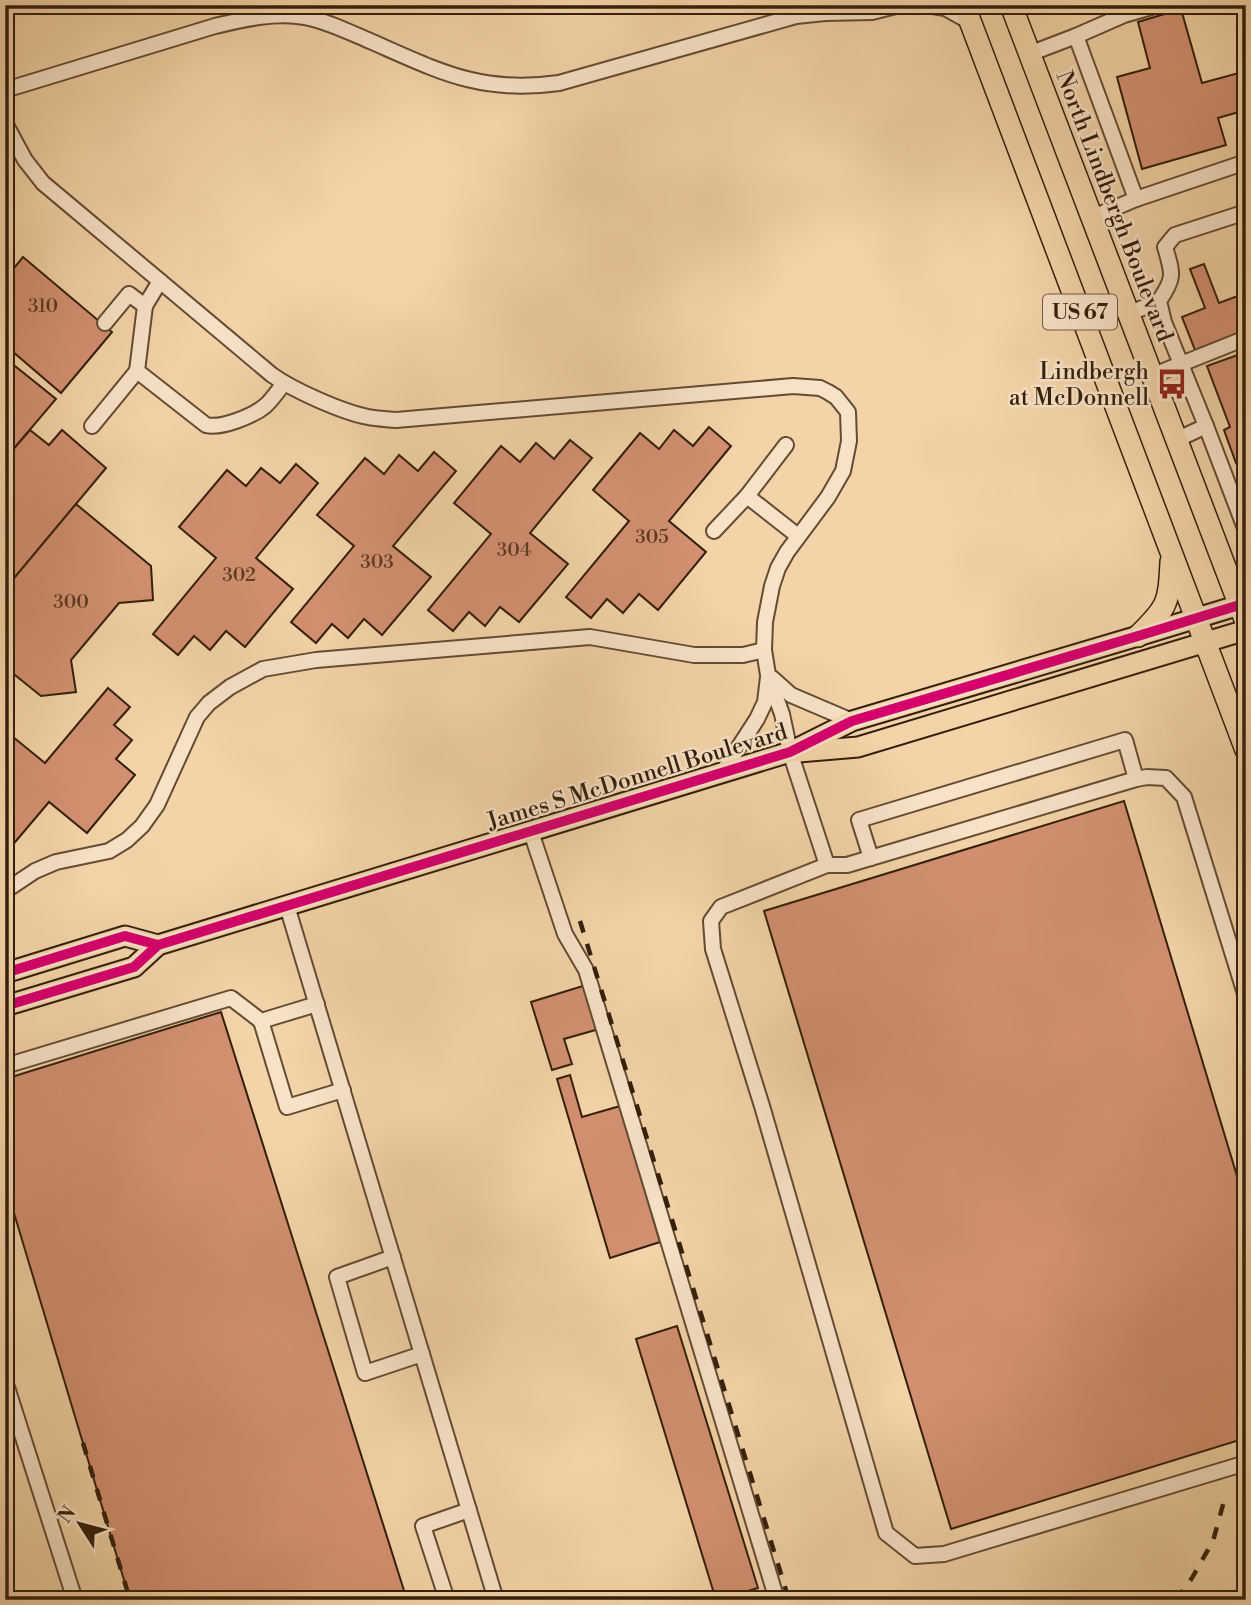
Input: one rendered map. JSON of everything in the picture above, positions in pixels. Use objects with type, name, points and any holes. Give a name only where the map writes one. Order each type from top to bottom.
[{"type":"highway","name":"North Lindbergh Boulevard","points":[[1011,5],[1151,376],[1244,610]]},
{"type":"highway","name":"US 67","points":[[967,14],[1246,750]]},
{"type":"highway","points":[[1138,636],[1166,605],[1170,589],[1171,553]]},
{"type":"main road","name":"James S McDonnell Boulevard","points":[[5,1006],[134,967],[158,945],[790,752],[852,721],[1196,619],[1244,610]]},
{"type":"main road","name":"James S McDonnell Boulevard","points":[[790,752],[858,747],[1246,630]]},
{"type":"main road","points":[[5,973],[125,936],[158,945]]},
{"type":"lane","points":[[5,90],[215,26],[268,15],[307,17],[446,74],[471,81],[515,87],[559,83],[796,16],[872,12],[900,5]]},
{"type":"lane","points":[[927,5],[967,14]]},
{"type":"lane","points":[[1029,54],[1124,15],[1158,5]]},
{"type":"lane","points":[[1076,36],[1136,199]]},
{"type":"lane","points":[[5,123],[25,160],[43,183],[160,281],[284,383],[356,414],[396,420],[770,387],[820,388],[836,397],[848,412],[849,441],[843,471],[828,498],[798,536],[778,568],[765,622],[764,650],[768,675],[782,713],[790,752],[827,865]]},
{"type":"lane","points":[[1091,218],[1136,199],[1246,162]]},
{"type":"lane","points":[[1128,314],[1158,301],[1170,286],[1172,270],[1165,247],[1174,236],[1246,212]]},
{"type":"lane","points":[[92,426],[136,371],[145,306],[160,281]]},
{"type":"lane","points":[[105,323],[129,294],[145,306]]},
{"type":"lane","points":[[1158,301],[1246,531]]},
{"type":"lane","points":[[1151,376],[1246,338]]},
{"type":"lane","points":[[136,371],[206,425],[215,427],[256,413],[267,405],[284,383]]},
{"type":"lane","points":[[1176,440],[1206,426]]},
{"type":"lane","points":[[714,531],[747,496],[786,445]]},
{"type":"lane","points":[[747,496],[798,536]]},
{"type":"lane","points":[[5,891],[35,871],[56,862],[109,851],[127,840],[157,805],[197,718],[209,703],[230,687],[263,669],[316,660],[590,637],[694,655],[743,655],[764,650]]},
{"type":"lane","points":[[768,675],[790,695],[852,721]]},
{"type":"lane","points":[[722,773],[765,702],[768,675]]},
{"type":"lane","points":[[871,858],[859,820],[1125,740],[1136,779]]},
{"type":"lane","points":[[1246,996],[1242,970],[1184,797],[1166,778],[1146,776],[848,865],[827,865],[721,907],[711,921],[713,949],[766,1120],[886,1533],[915,1556],[944,1554],[1246,1463]]},
{"type":"lane","points":[[531,832],[565,934],[586,970],[777,1600]]},
{"type":"lane","points":[[287,906],[496,1600]]},
{"type":"lane","points":[[5,1066],[231,998],[261,1021],[286,1107],[343,1090]]},
{"type":"lane","points":[[261,1021],[317,1004]]},
{"type":"lane","points":[[393,1257],[337,1277],[365,1373],[422,1354]]},
{"type":"lane","points":[[5,1381],[75,1600]]},
{"type":"lane","points":[[447,1600],[423,1526],[469,1510]]},
{"type":"building","points":[[1181,9],[1202,83],[1246,71],[1246,110],[1218,118],[1226,145],[1142,169],[1117,77],[1150,68],[1138,22]]},
{"type":"building","points":[[23,257],[112,332],[61,393],[5,345],[5,279]]},
{"type":"building","points":[[1204,264],[1219,303],[1246,293],[1246,330],[1195,350],[1182,317],[1205,308],[1190,269]]},
{"type":"building","points":[[1246,352],[1246,467],[1243,461],[1236,463],[1224,430],[1230,427],[1207,366]]},
{"type":"building","points":[[5,358],[56,399],[5,459]]},
{"type":"building","points":[[709,427],[731,446],[669,521],[706,552],[658,610],[639,594],[623,613],[607,599],[591,618],[566,597],[629,521],[593,490],[640,433],[659,449],[674,430],[693,446]]},
{"type":"building","points":[[30,430],[49,445],[62,430],[106,468],[5,589],[5,459]]},
{"type":"building","points":[[570,440],[592,458],[530,533],[568,564],[519,622],[500,607],[485,626],[469,612],[453,631],[428,610],[491,534],[454,503],[501,446],[520,462],[536,443],[554,459]]},
{"type":"building","points":[[434,452],[456,471],[393,546],[431,577],[382,635],[364,619],[348,638],[332,624],[316,643],[291,622],[354,546],[317,515],[365,458],[384,474],[399,455],[418,471]]},
{"type":"building","points":[[296,464],[318,483],[256,558],[293,589],[245,647],[226,631],[210,650],[194,636],[178,655],[153,634],[216,558],[179,527],[227,470],[246,486],[261,468],[280,483]]},
{"type":"building","points":[[76,504],[151,566],[153,600],[119,603],[71,660],[76,692],[41,696],[5,667],[5,589]]},
{"type":"building","points":[[108,688],[130,707],[114,725],[132,740],[116,759],[135,775],[87,833],[49,802],[5,854],[5,734],[7,732],[45,763]]},
{"type":"building","points":[[1124,801],[1246,1206],[1246,1438],[951,1529],[764,911]]},
{"type":"building","points":[[586,985],[599,1029],[564,1039],[572,1064],[552,1070],[531,1002]]},
{"type":"building","points":[[221,1012],[407,1600],[130,1600],[5,1183],[5,1079]]},
{"type":"building","points":[[570,1075],[582,1117],[620,1106],[660,1242],[610,1258],[557,1079]]},
{"type":"building","points":[[677,1326],[758,1588],[718,1600],[636,1339]]},
{"type":"railway","points":[[580,921],[789,1600]]},
{"type":"railway","points":[[83,1443],[130,1600]]},
{"type":"railway","points":[[1176,1600],[1213,1541],[1224,1501]]},
{"type":"cycle path","points":[[5,1006],[134,967],[158,945],[790,752],[852,721],[1246,603]]},
{"type":"cycle path","points":[[5,973],[125,936],[158,945]]},
{"type":"place","name":"Lindbergh at McDonnell","points":[[1172,384]]}]
